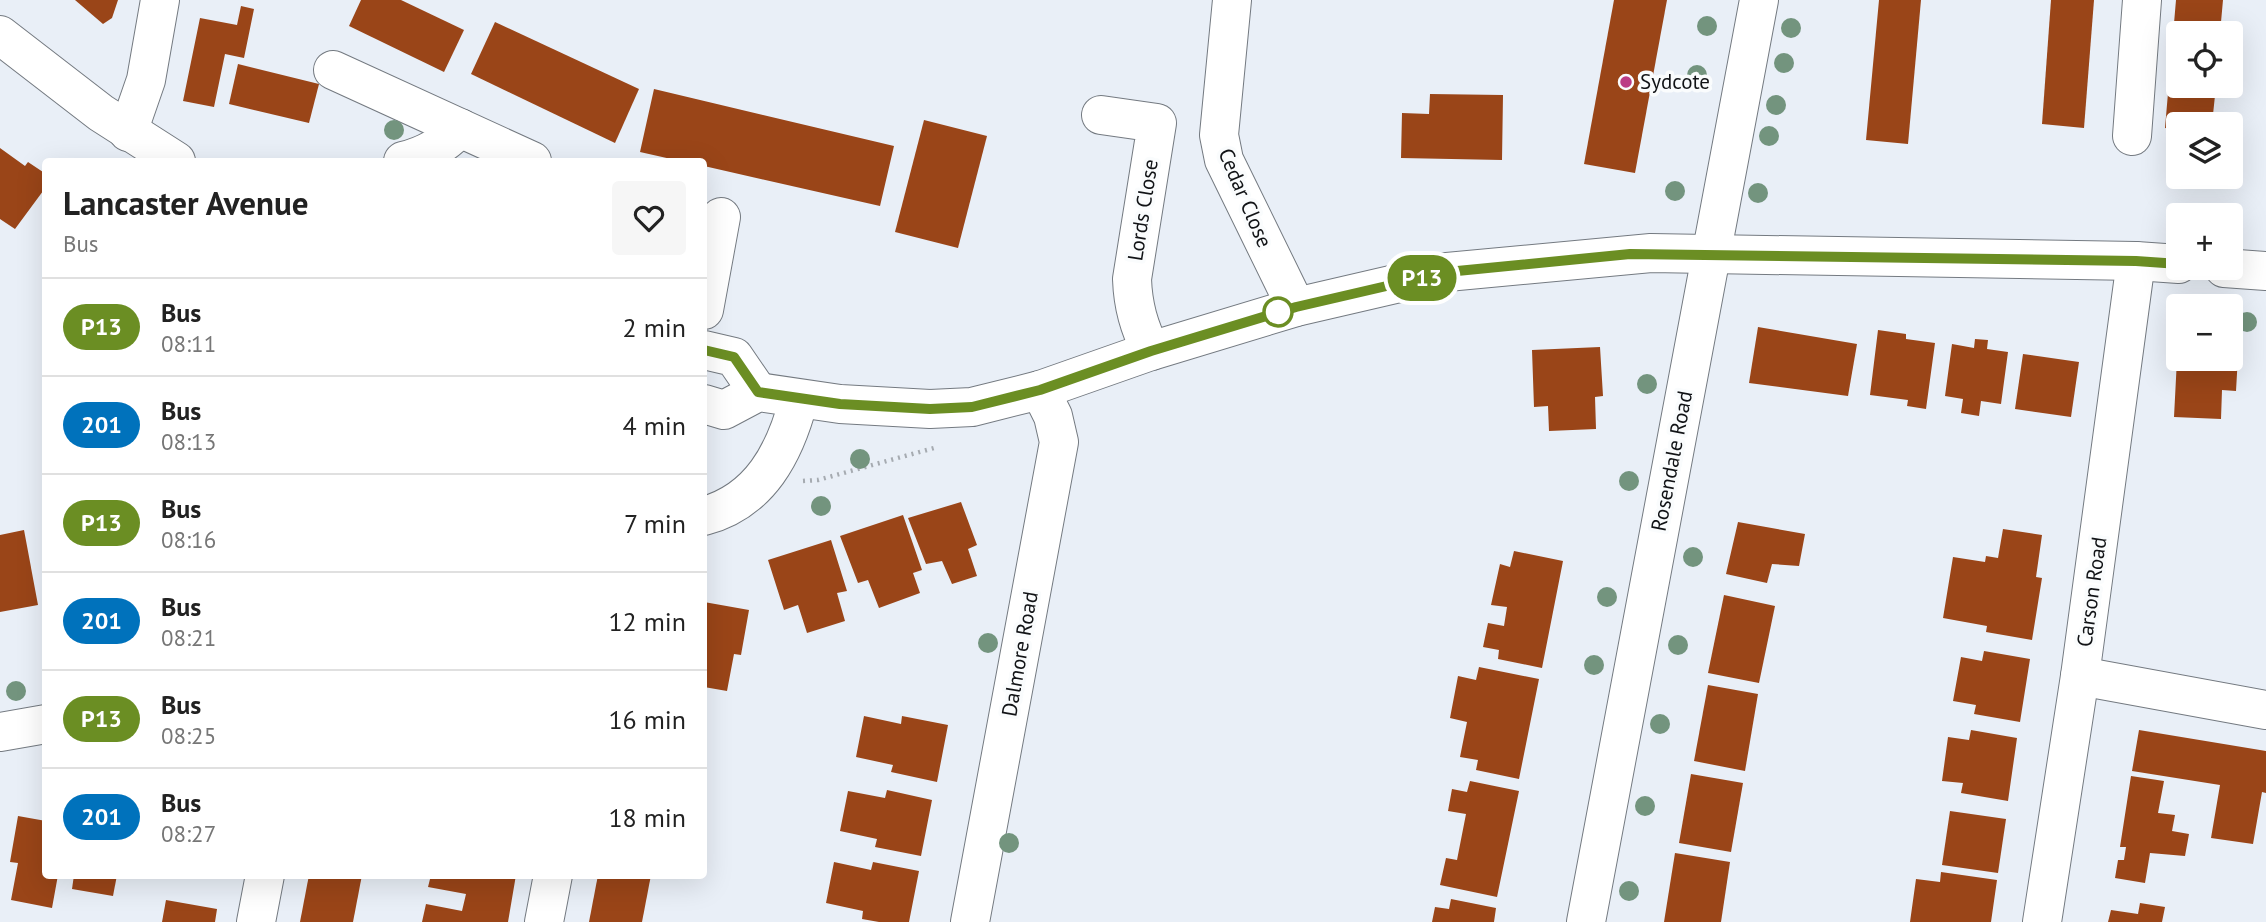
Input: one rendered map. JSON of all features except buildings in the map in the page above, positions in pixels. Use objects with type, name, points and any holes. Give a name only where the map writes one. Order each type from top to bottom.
[{"type":"main road","points":[[128,132],[146,80],[160,0]]},
{"type":"main road","name":"Cedar Close","points":[[1232,0],[1219,135],[1224,160],[1296,307]]},
{"type":"main road","name":"Rosendale Road","points":[[1586,922],[1759,0]]},
{"type":"main road","points":[[2132,136],[2142,0]]},
{"type":"main road","points":[[0,35],[53,78],[128,132],[171,158]]},
{"type":"main road","points":[[332,70],[525,158]]},
{"type":"main road","name":"Lords Close","points":[[1101,115],[1157,123],[1132,279],[1133,301],[1138,321],[1151,351]]},
{"type":"main road","points":[[415,158],[445,142],[460,128]]},
{"type":"main road","points":[[707,293],[720,217]]},
{"type":"main road","points":[[707,405],[724,410],[758,392],[799,400],[930,409],[972,407],[1040,390],[1151,351],[1296,307],[1447,272],[1630,254],[2166,263]]},
{"type":"main road","name":"Carson Road","points":[[2042,922],[2080,676],[2136,261]]},
{"type":"main road","points":[[2243,269],[2266,271]]},
{"type":"main road","points":[[707,351],[734,357],[758,392]]},
{"type":"main road","name":"Dalmore Road","points":[[970,922],[1059,442],[1053,416],[1040,390]]},
{"type":"main road","points":[[707,515],[742,500],[769,469],[786,441],[799,400]]},
{"type":"main road","points":[[2080,676],[2266,710]]},
{"type":"main road","points":[[0,732],[42,725]]},
{"type":"main road","points":[[256,922],[264,879]]},
{"type":"main road","points":[[544,922],[552,879]]},
{"type":"path","points":[[769,469],[791,482],[818,480],[922,452],[956,439],[972,407]]},
{"type":"bus line","name":"P13","points":[[707,351],[734,357],[758,392],[840,404],[930,409],[972,407],[1040,390],[1151,351],[1296,307],[1447,272],[1651,253],[2166,263]]},
{"type":"place","name":"Sydcote","points":[[1626,82]]}]
